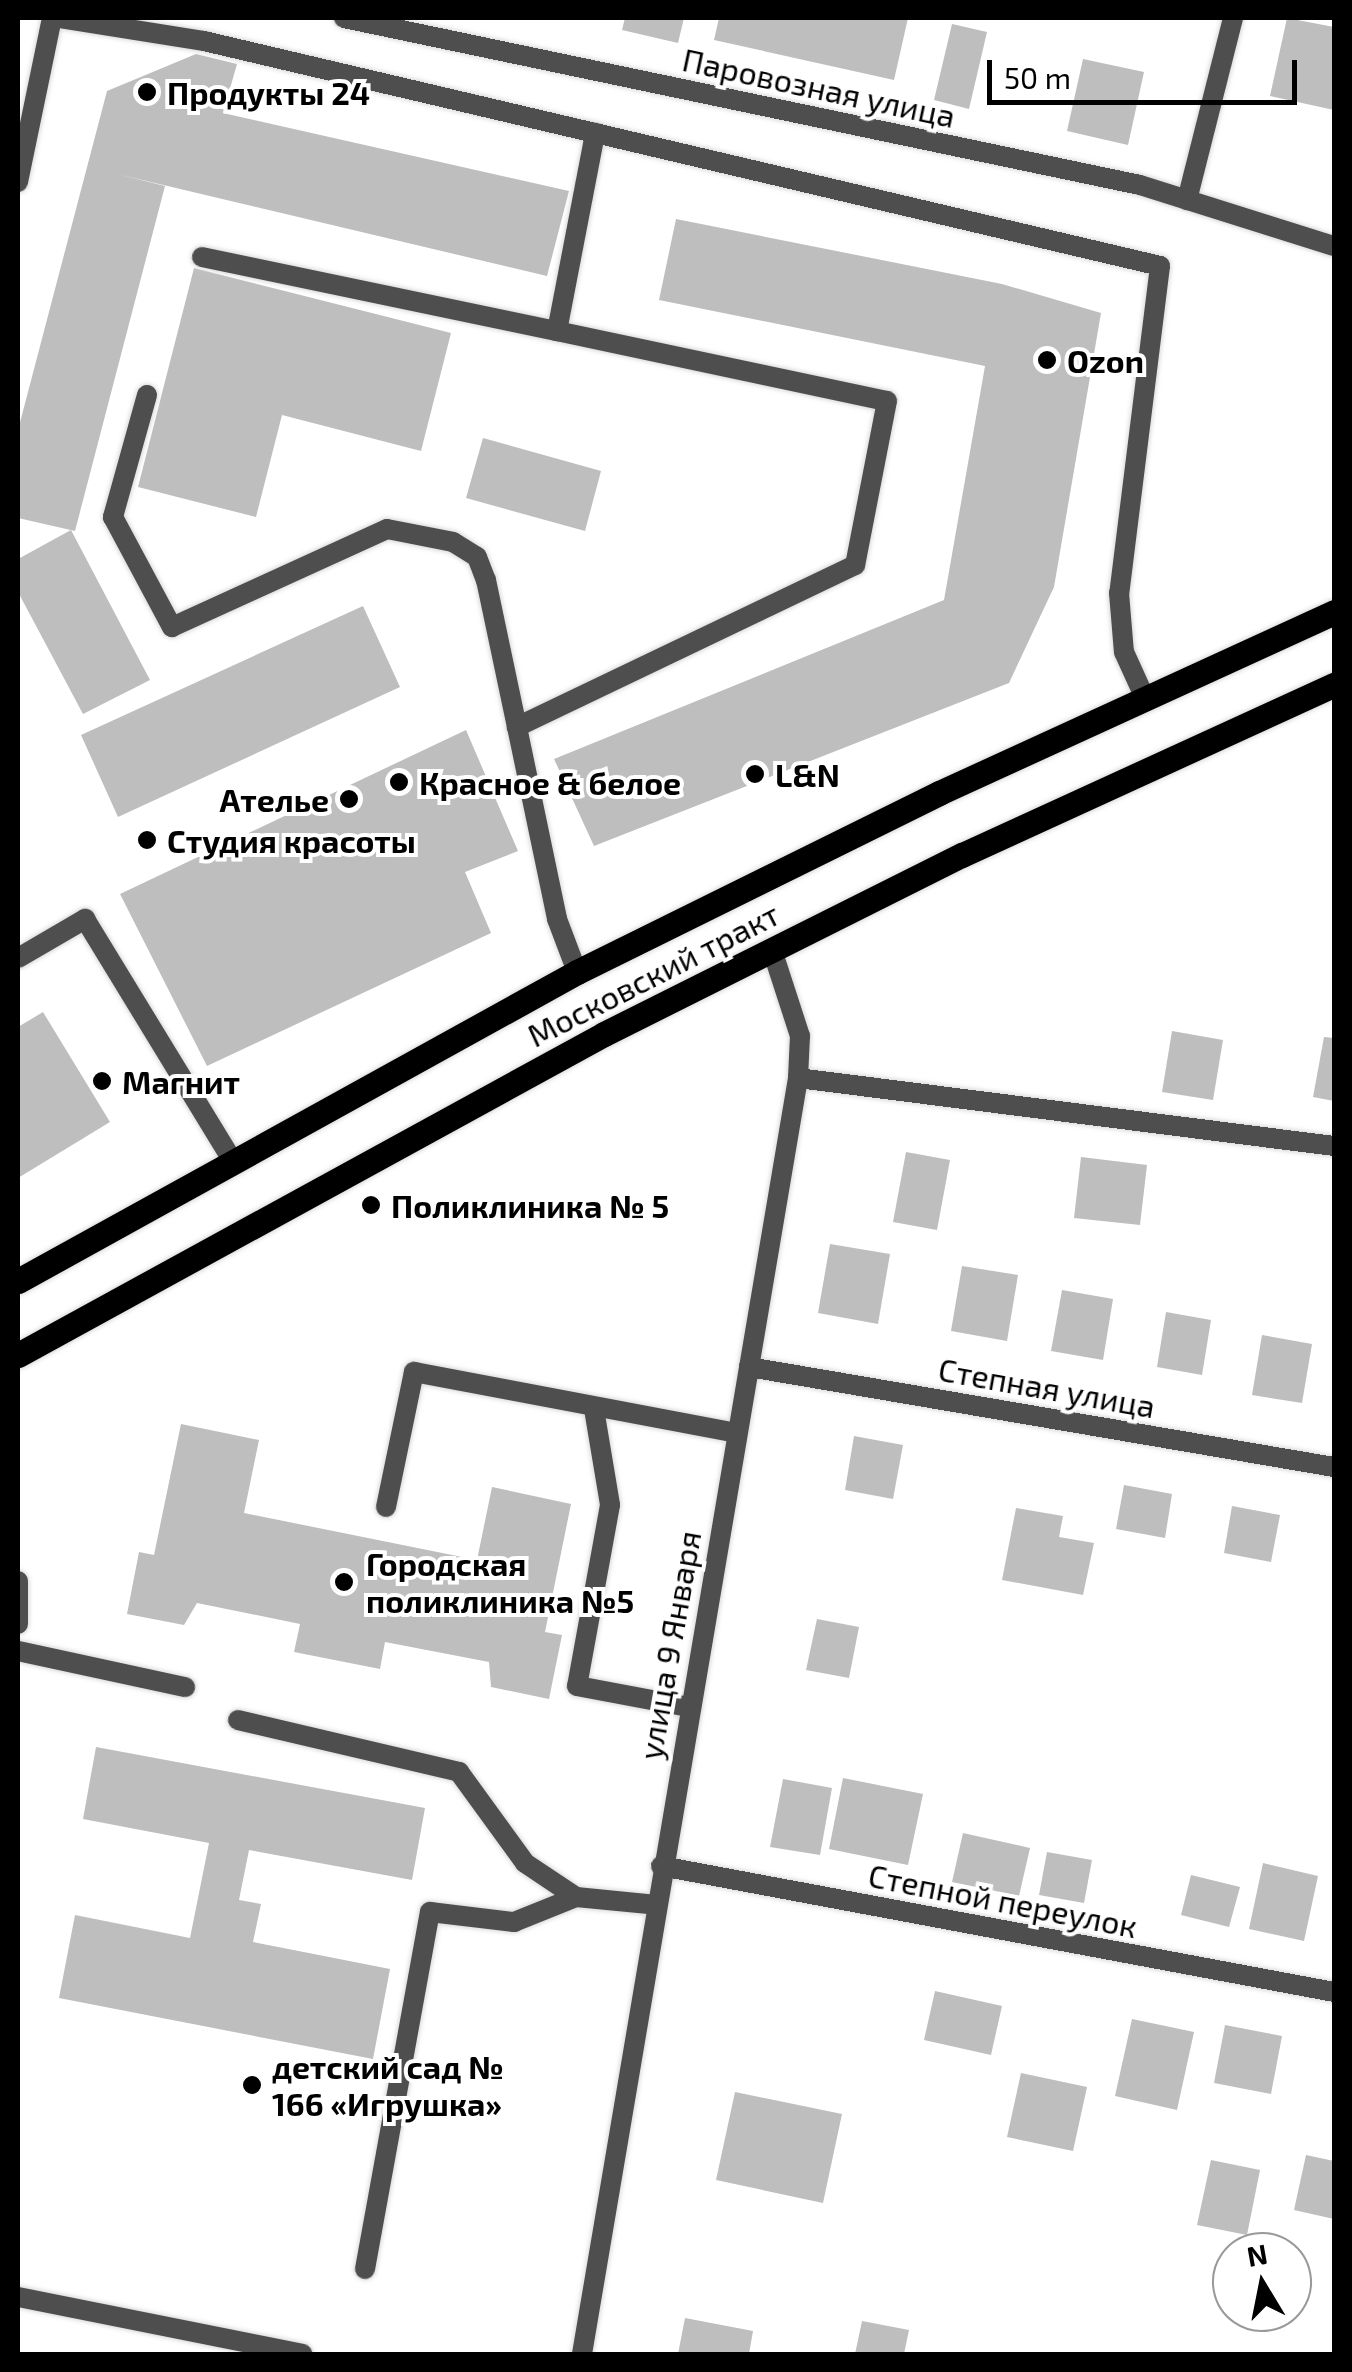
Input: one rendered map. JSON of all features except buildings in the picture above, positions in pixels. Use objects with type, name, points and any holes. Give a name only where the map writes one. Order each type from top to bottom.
[{"type":"main road","name":"Московский тракт","points":[[18,1281],[578,972],[1144,696],[1334,612]]},
{"type":"main road","name":"Московский тракт","points":[[18,1355],[282,1205],[772,950],[1334,685]]},
{"type":"street","points":[[18,182],[56,18],[204,41],[1160,266],[1119,592],[1124,652],[1144,696]]},
{"type":"street","name":"Паровозная улица","points":[[344,18],[1187,200],[1334,246]]},
{"type":"street","points":[[1187,200],[1233,18]]},
{"type":"street","points":[[557,331],[596,133]]},
{"type":"street","points":[[202,257],[886,401],[854,565],[517,727]]},
{"type":"street","points":[[147,395],[113,518],[172,626],[387,528],[452,542],[477,557],[486,580],[556,918],[578,972]]},
{"type":"street","points":[[18,958],[85,919],[232,1160]]},
{"type":"street","name":"улица 9 Января","points":[[582,2354],[658,1905],[661,1866],[798,1078],[800,1036],[772,950]]},
{"type":"street","points":[[798,1078],[1334,1146]]},
{"type":"street","name":"Степная улица","points":[[749,1367],[1334,1467]]},
{"type":"street","points":[[386,1507],[414,1372],[736,1433]]},
{"type":"street","points":[[594,1409],[610,1504],[577,1686],[689,1707]]},
{"type":"street","points":[[18,1581],[18,1624]]},
{"type":"street","points":[[18,1650],[185,1687]]},
{"type":"street","points":[[238,1720],[459,1772],[525,1863],[576,1897]]},
{"type":"street","name":"Степной переулок","points":[[661,1866],[1334,1992]]},
{"type":"street","points":[[365,2268],[430,1912],[514,1922],[576,1897],[658,1905]]},
{"type":"street","points":[[18,2297],[302,2354]]},
{"type":"place","name":"Продукты 24","points":[[147,92]]},
{"type":"place","name":"Ozon","points":[[1047,360]]},
{"type":"place","name":"L&N","points":[[755,774]]},
{"type":"place","name":"Красное & белое","points":[[399,782]]},
{"type":"place","name":"Ателье","points":[[349,799]]},
{"type":"place","name":"Студия красоты","points":[[147,840]]},
{"type":"place","name":"Магнит","points":[[102,1081]]},
{"type":"place","name":"Поликлиника № 5","points":[[371,1205]]},
{"type":"place","name":"Городская поликлиника №5","points":[[344,1582]]},
{"type":"place","name":"детский сад № 166 «Игрушка»","points":[[252,2085]]}]
